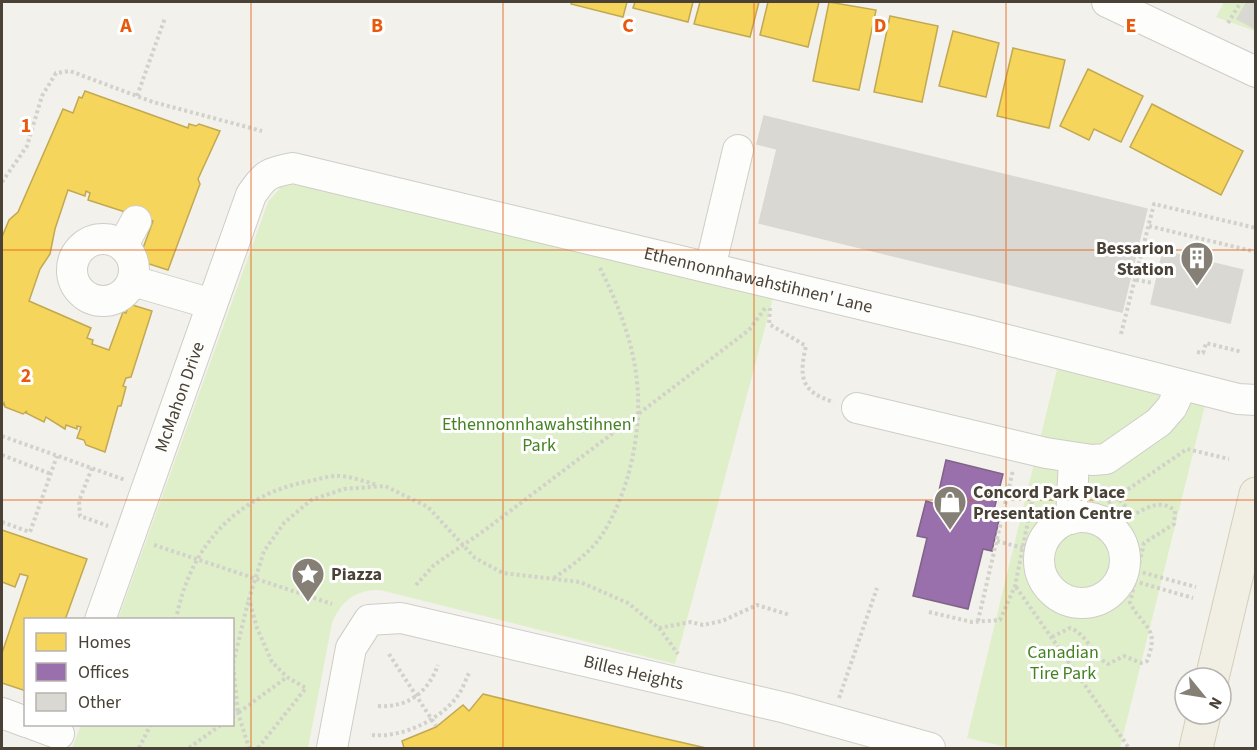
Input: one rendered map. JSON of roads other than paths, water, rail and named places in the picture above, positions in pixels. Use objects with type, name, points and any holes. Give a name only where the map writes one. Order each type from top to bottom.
[{"type":"main road","points":[[1215,666],[1254,510]]},
{"type":"main road","points":[[1196,748],[1201,726]]},
{"type":"street","points":[[1107,2],[1256,72]]},
{"type":"street","points":[[710,268],[738,150]]},
{"type":"street","name":"Ethennonnhawahstihnen' Lane","points":[[264,176],[293,168],[710,268],[1238,399],[1256,400]]},
{"type":"street","name":"McMahon Drive","points":[[101,618],[251,195],[264,176]]},
{"type":"street","points":[[130,233],[134,262],[133,281],[126,291],[108,301],[88,297],[74,282],[73,261],[85,245],[104,238],[130,233]]},
{"type":"street","points":[[133,281],[212,304]]},
{"type":"street","points":[[857,408],[1074,459],[1106,459],[1134,441],[1172,407],[1182,385]]},
{"type":"street","points":[[1071,519],[1074,459]]},
{"type":"street","name":"Billes Heights","points":[[332,748],[351,648],[369,620],[401,618],[831,721],[859,739],[930,748]]},
{"type":"street","points":[[2,713],[24,721]]},
{"type":"place","name":"Bessarion Station","points":[[1197,287]]},
{"type":"place","name":"Concord Park Place Presentation Centre","points":[[950,531]]},
{"type":"place","name":"Piazza","points":[[308,603]]},
{"type":"park label","name":"Ethennonnhawahstihnen' Park","points":[[539,434]]},
{"type":"park label","name":"Canadian Tire Park","points":[[1063,662]]}]
